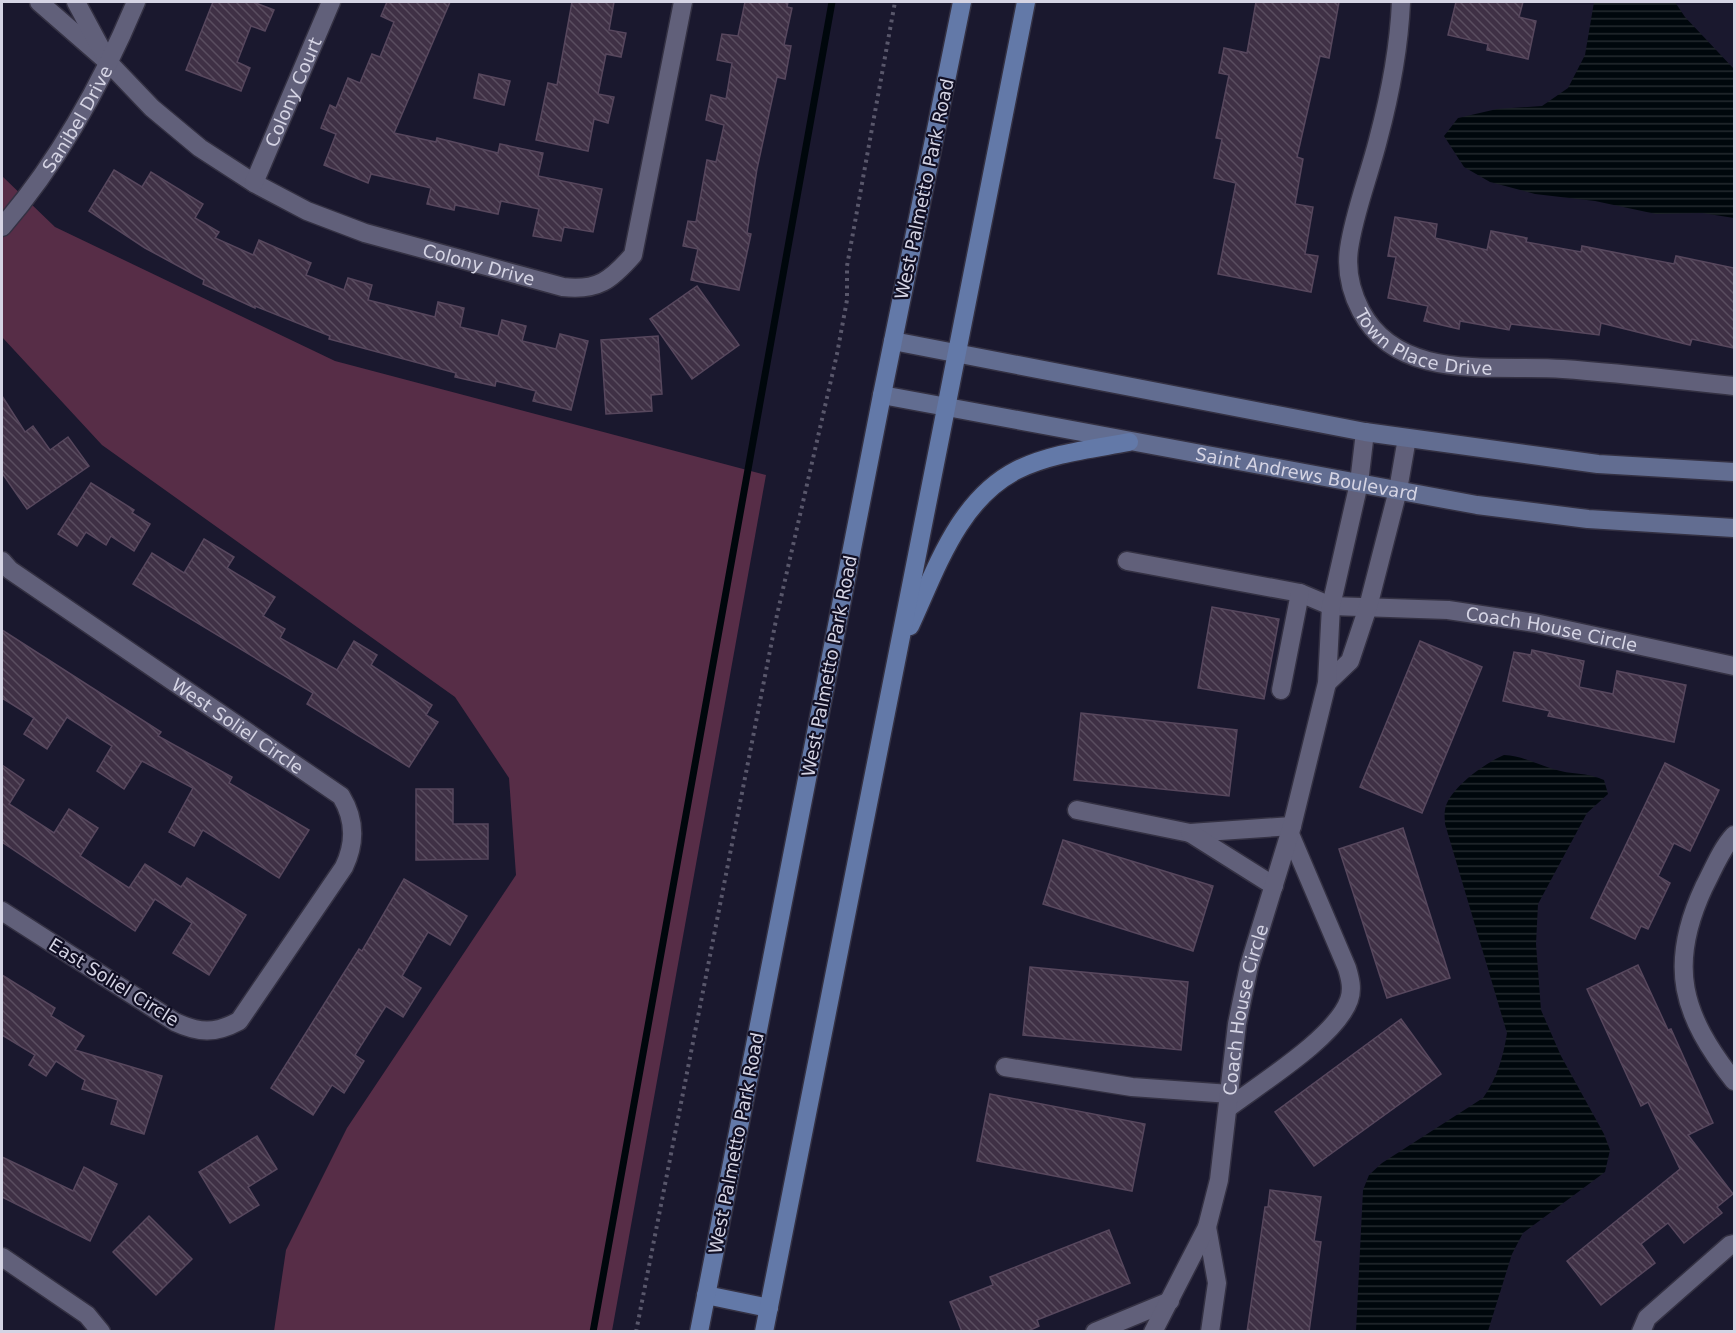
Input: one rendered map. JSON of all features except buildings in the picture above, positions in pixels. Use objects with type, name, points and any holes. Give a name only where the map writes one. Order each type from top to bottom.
[{"type":"main road","name":"West Palmetto Park Road","points":[[699,1332],[892,341],[962,2]]},
{"type":"main road","points":[[764,1332],[1026,2]]},
{"type":"main road","points":[[898,652],[958,525],[988,490],[1018,470],[1038,462],[1129,442]]},
{"type":"main road","points":[[706,1295],[769,1308]]},
{"type":"street","points":[[39,2],[66,29],[109,63]]},
{"type":"street","points":[[76,2],[109,63]]},
{"type":"street","name":"Sanibel Drive","points":[[2,227],[53,160],[79,121],[109,63],[136,2]]},
{"type":"street","name":"Colony Court","points":[[254,183],[331,2]]},
{"type":"street","name":"Colony Drive","points":[[109,63],[152,108],[200,148],[254,183],[308,211],[365,233],[563,287],[580,289],[601,284],[612,278],[633,255],[683,2]]},
{"type":"street","name":"Town Place Drive","points":[[1401,2],[1392,75],[1349,251],[1351,286],[1365,318],[1376,331],[1396,348],[1411,356],[1445,364],[1562,369],[1734,386]]},
{"type":"street","points":[[892,341],[1365,432],[1598,464],[1734,472]]},
{"type":"street","name":"Saint Andrews Boulevard","points":[[882,395],[1477,505],[1588,519],[1734,528]]},
{"type":"street","name":"Coach House Circle","points":[[1153,1332],[1207,1227],[1219,1180],[1237,1024],[1249,966],[1291,830],[1327,683],[1331,606],[1359,483],[1365,432]]},
{"type":"street","points":[[1327,683],[1350,661],[1368,607],[1398,490],[1407,438]]},
{"type":"street","name":"West Soliel Circle","points":[[2,561],[10,570],[341,796],[349,809],[354,836],[351,851],[344,867],[295,939]]},
{"type":"street","points":[[1127,561],[1300,593],[1331,606]]},
{"type":"street","points":[[1281,690],[1300,593]]},
{"type":"street","name":"Coach House Circle","points":[[1331,606],[1448,610],[1535,623],[1734,666]]},
{"type":"street","points":[[1005,1067],[1229,1101],[1324,1035],[1341,1015],[1349,999],[1351,989],[1347,968],[1291,830],[1190,833],[1077,810]]},
{"type":"street","points":[[1190,833],[1274,886]]},
{"type":"street","points":[[1734,836],[1712,871],[1695,908],[1684,947],[1684,991],[1697,1025],[1715,1057],[1734,1081]]},
{"type":"street","name":"East Soliel Circle","points":[[2,911],[175,1023],[193,1030],[207,1032],[224,1030],[239,1022],[295,939]]},
{"type":"street","points":[[1207,1227],[1217,1283],[1210,1332]]},
{"type":"street","points":[[1641,1332],[1647,1318],[1730,1245],[1734,1244]]},
{"type":"street","points":[[2,1257],[87,1315],[101,1332]]},
{"type":"street","points":[[1095,1332],[1170,1300]]},
{"type":"path","points":[[636,1332],[777,615],[837,354],[847,300],[847,266],[895,2]]},
{"type":"shaded area","points":[[1594,2],[1675,2],[1685,17],[1734,69],[1734,218],[1702,213],[1656,214],[1595,201],[1535,194],[1490,182],[1464,167],[1444,136],[1458,118],[1497,109],[1542,106],[1568,88],[1585,55]]},
{"type":"shaded area","points":[[2,176],[55,227],[335,361],[766,475],[612,1331],[274,1331],[286,1250],[347,1128],[516,875],[509,778],[455,697],[102,445],[2,337]]},
{"type":"shaded area","points":[[1504,755],[1560,771],[1598,777],[1604,780],[1608,794],[1587,813],[1538,904],[1536,944],[1541,1010],[1561,1056],[1604,1134],[1610,1150],[1605,1172],[1523,1233],[1512,1254],[1488,1331],[1356,1331],[1363,1190],[1369,1175],[1382,1163],[1483,1098],[1496,1075],[1504,1051],[1507,1033],[1445,824],[1445,810],[1460,785],[1478,770]]},
{"type":"waterway","points":[[593,1332],[832,2]]}]
